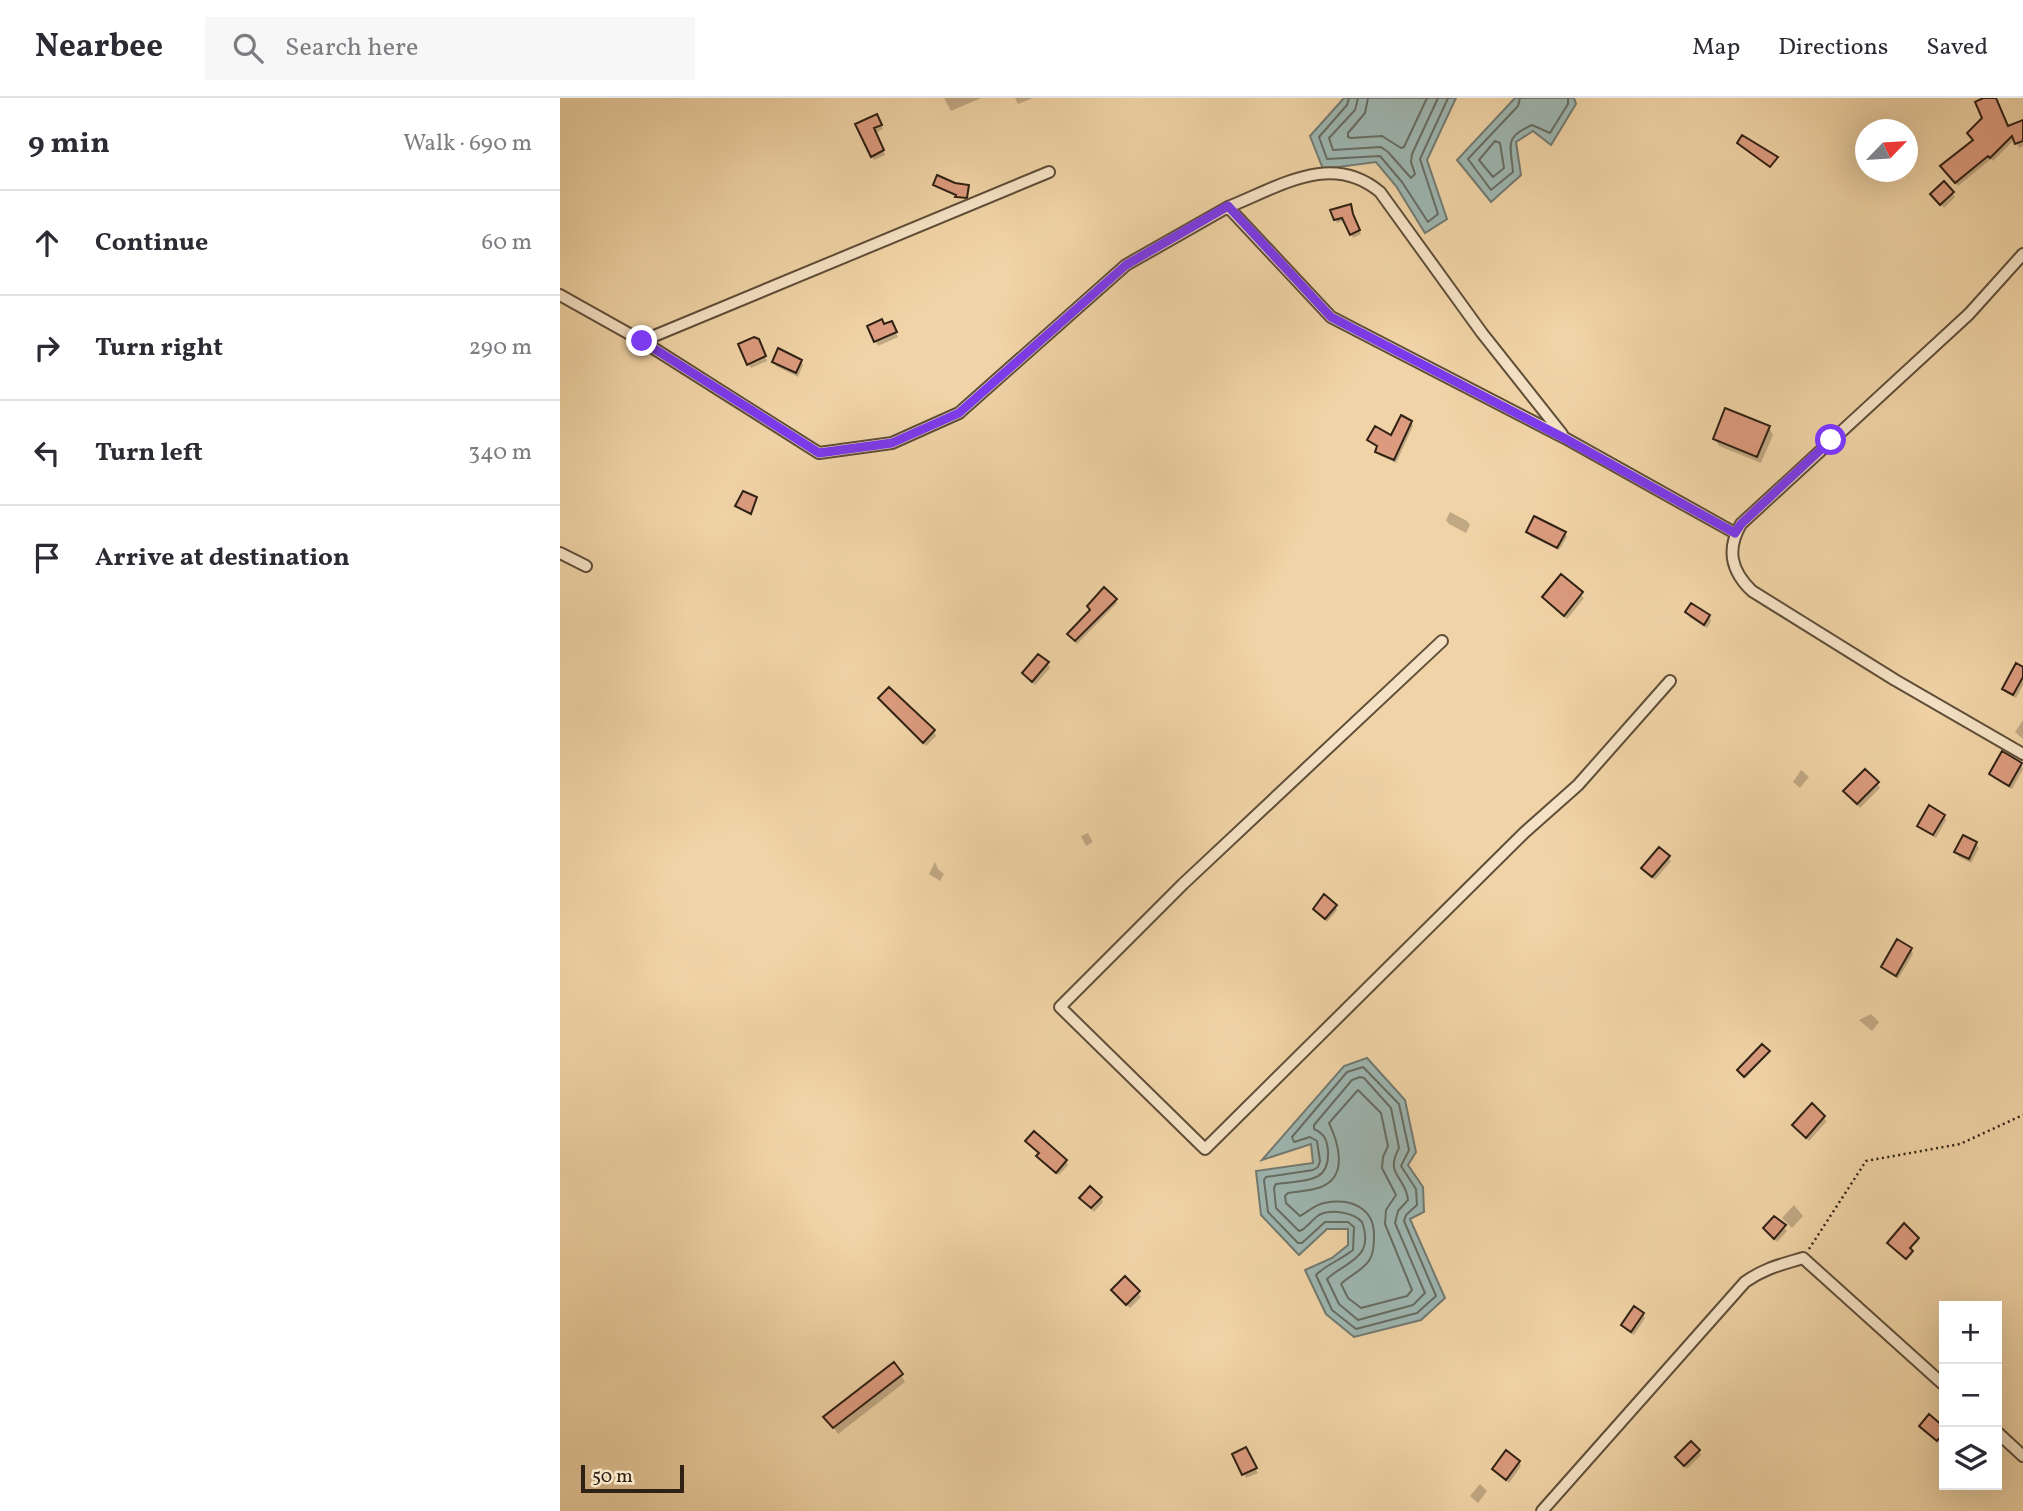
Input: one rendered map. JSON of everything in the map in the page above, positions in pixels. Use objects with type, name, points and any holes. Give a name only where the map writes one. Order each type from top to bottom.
[{"type":"street","points":[[642,341],[1049,172]]},
{"type":"street","points":[[560,295],[642,341],[819,453],[892,443],[959,413],[1126,265],[1228,206],[1306,176],[1320,173],[1347,174],[1372,185],[1380,192],[1482,332],[1564,438]]},
{"type":"street","points":[[1228,206],[1331,317],[1564,438],[1735,533]]},
{"type":"street","points":[[2023,254],[1969,314],[1741,524],[1735,533],[1732,556],[1735,570],[1752,592],[1895,680],[2023,754]]},
{"type":"street","points":[[560,553],[586,566]]},
{"type":"street","points":[[1442,641],[1183,884],[1060,1007],[1205,1149],[1515,842],[1578,785],[1670,681]]},
{"type":"street","points":[[1542,1511],[1745,1282],[1764,1269],[1803,1258],[1939,1380]]},
{"type":"street","points":[[2002,1437],[2023,1456]]},
{"type":"path","points":[[1803,1258],[1867,1161],[1960,1144],[2023,1115]]},
{"type":"water","points":[[1344,98],[1456,98],[1427,160],[1447,219],[1425,233],[1396,186],[1376,162],[1323,169],[1310,136]]},
{"type":"water","points":[[1515,98],[1574,98],[1576,104],[1551,145],[1533,131],[1516,142],[1521,175],[1491,202],[1457,160]]},
{"type":"water","points":[[1367,1058],[1405,1100],[1416,1152],[1408,1165],[1423,1187],[1424,1212],[1410,1219],[1445,1298],[1421,1320],[1354,1337],[1326,1314],[1305,1270],[1332,1258],[1348,1245],[1348,1229],[1327,1229],[1299,1255],[1261,1215],[1256,1171],[1313,1163],[1311,1144],[1262,1160],[1344,1066]]},
{"type":"building","points":[[1983,98],[1996,98],[2008,126],[2023,120],[2023,141],[2015,144],[2012,136],[1990,158],[1988,156],[1955,183],[1940,166],[1973,140],[1967,133],[1982,118],[1975,102]]},
{"type":"building","points":[[877,114],[882,125],[874,128],[884,150],[871,157],[855,124]]},
{"type":"building","points":[[1742,135],[1778,157],[1770,167],[1737,143]]},
{"type":"building","points":[[937,175],[955,183],[969,185],[967,198],[955,197],[956,195],[933,185]]},
{"type":"building","points":[[1944,181],[1954,192],[1940,205],[1930,194]]},
{"type":"building","points":[[1351,204],[1360,230],[1350,235],[1342,218],[1334,220],[1330,210]]},
{"type":"building","points":[[882,319],[884,324],[892,321],[897,332],[874,342],[867,326]]},
{"type":"building","points":[[754,337],[759,339],[766,356],[747,365],[738,344]]},
{"type":"building","points":[[778,348],[802,360],[796,373],[772,362]]},
{"type":"building","points":[[1725,408],[1770,426],[1757,457],[1713,439]]},
{"type":"building","points":[[1401,415],[1412,421],[1394,460],[1375,452],[1377,446],[1367,440],[1375,426],[1391,435]]},
{"type":"building","points":[[743,491],[757,497],[751,514],[735,506]]},
{"type":"building","points":[[1534,516],[1566,532],[1557,548],[1526,532]]},
{"type":"building","points":[[1561,574],[1583,592],[1564,616],[1542,597]]},
{"type":"building","points":[[1104,587],[1117,599],[1075,641],[1067,634],[1090,610],[1087,606]]},
{"type":"building","points":[[1691,603],[1710,615],[1704,625],[1685,612]]},
{"type":"building","points":[[1038,654],[1049,662],[1032,682],[1022,673]]},
{"type":"building","points":[[2016,663],[2023,667],[2023,677],[2013,695],[2002,689]]},
{"type":"building","points":[[889,687],[935,730],[923,743],[878,698]]},
{"type":"building","points":[[2002,751],[2022,763],[2009,786],[1989,774]]},
{"type":"building","points":[[1865,769],[1879,782],[1857,804],[1843,791]]},
{"type":"building","points":[[1929,805],[1945,815],[1933,835],[1917,826]]},
{"type":"building","points":[[1963,835],[1977,842],[1969,859],[1954,852]]},
{"type":"building","points":[[1659,847],[1670,856],[1652,877],[1641,868]]},
{"type":"building","points":[[1324,894],[1337,905],[1325,919],[1313,909]]},
{"type":"building","points":[[1897,939],[1912,948],[1896,976],[1881,967]]},
{"type":"building","points":[[1762,1044],[1770,1051],[1744,1077],[1737,1070]]},
{"type":"building","points":[[1812,1103],[1825,1116],[1806,1138],[1792,1125]]},
{"type":"building","points":[[1034,1131],[1067,1160],[1056,1173],[1036,1156],[1039,1153],[1025,1141]]},
{"type":"building","points":[[1090,1186],[1102,1197],[1091,1208],[1079,1198]]},
{"type":"building","points":[[1774,1216],[1786,1225],[1774,1239],[1763,1228]]},
{"type":"building","points":[[1904,1223],[1919,1238],[1910,1248],[1913,1251],[1906,1259],[1887,1243]]},
{"type":"building","points":[[1125,1276],[1140,1291],[1126,1305],[1111,1290]]},
{"type":"building","points":[[1634,1306],[1644,1313],[1631,1332],[1621,1325]]},
{"type":"building","points":[[894,1362],[903,1374],[833,1428],[823,1417]]},
{"type":"building","points":[[1929,1414],[1939,1423],[1939,1439],[1937,1441],[1919,1426]]},
{"type":"building","points":[[1691,1441],[1700,1450],[1684,1466],[1675,1457]]},
{"type":"building","points":[[1246,1447],[1257,1468],[1242,1475],[1232,1454]]},
{"type":"building","points":[[1506,1450],[1520,1461],[1506,1480],[1492,1469]]},
{"type":"route","points":[[642,341],[819,453],[892,443],[959,413],[1126,265],[1228,206],[1331,317],[1564,438],[1735,533],[1741,524],[1831,440]]}]
